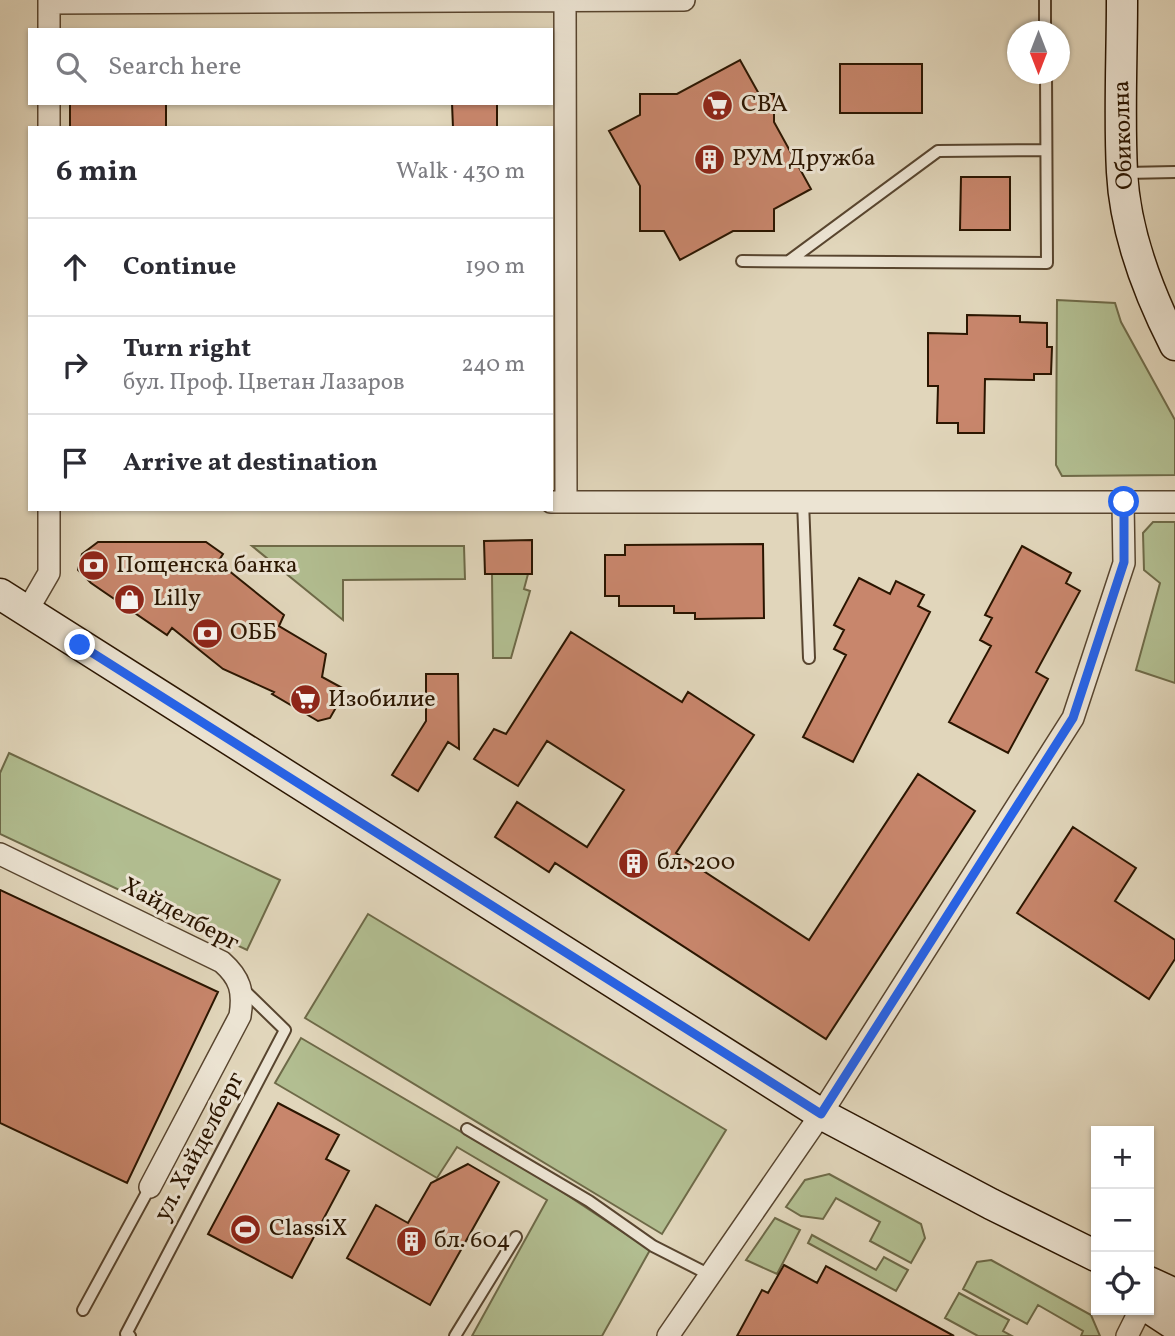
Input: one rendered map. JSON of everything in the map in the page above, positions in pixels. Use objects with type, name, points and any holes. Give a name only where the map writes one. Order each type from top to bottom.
[{"type":"main road","name":"Обиколна","points":[[1122,0],[1122,174],[1135,247],[1154,305],[1175,345]]},
{"type":"main road","points":[[0,594],[821,1114],[1091,1254]]},
{"type":"main road","points":[[991,1204],[1091,1270]]},
{"type":"main road","points":[[1154,1284],[1175,1294]]},
{"type":"main road","points":[[1154,1311],[1175,1325]]},
{"type":"street","points":[[565,0],[559,502],[1175,502]]},
{"type":"street","points":[[49,28],[49,1],[684,0]]},
{"type":"street","points":[[49,105],[49,126]]},
{"type":"street","points":[[668,1336],[821,1114],[1073,718],[1124,562],[1124,502]]},
{"type":"street","points":[[27,611],[49,573],[49,511]]},
{"type":"street","name":"Хайделберг","points":[[0,855],[222,962],[235,974],[242,988],[240,1016],[150,1188]]},
{"type":"street","points":[[1127,1336],[1138,1315]]},
{"type":"lane","points":[[1045,0],[1045,21]]},
{"type":"lane","points":[[742,261],[1047,263],[1046,84]]},
{"type":"lane","points":[[789,261],[938,151],[1046,150]]},
{"type":"lane","points":[[1122,174],[1175,172]]},
{"type":"lane","points":[[803,501],[809,657]]},
{"type":"lane","name":"ул. Хайделберг","points":[[130,1336],[126,1334],[154,1277],[285,1030],[242,988]]},
{"type":"lane","points":[[467,1129],[589,1201],[653,1246],[709,1275]]},
{"type":"lane","points":[[83,1310],[150,1188]]},
{"type":"lane","points":[[455,1336],[516,1237]]},
{"type":"green space","points":[[1057,300],[1115,303],[1121,322],[1175,420],[1175,475],[1062,476],[1056,465]]},
{"type":"green space","points":[[1153,522],[1175,522],[1175,683],[1136,670],[1160,583],[1144,570],[1143,533]]},
{"type":"green space","points":[[252,546],[464,546],[465,579],[343,580],[343,620]]},
{"type":"green space","points":[[492,574],[528,574],[524,589],[530,591],[511,658],[493,658]]},
{"type":"green space","points":[[9,753],[280,880],[247,950],[0,834],[0,773]]},
{"type":"green space","points":[[368,914],[726,1130],[662,1234],[305,1018]]},
{"type":"green space","points":[[301,1038],[555,1187],[650,1250],[602,1336],[472,1336],[547,1200],[457,1147],[437,1178],[275,1083]]},
{"type":"green space","points":[[829,1174],[921,1224],[925,1238],[911,1263],[870,1241],[880,1222],[836,1198],[823,1219],[801,1216],[786,1207],[805,1180]]},
{"type":"green space","points":[[775,1218],[800,1230],[777,1274],[746,1260]]},
{"type":"green space","points":[[812,1235],[876,1270],[884,1257],[908,1270],[896,1291],[808,1243]]},
{"type":"green space","points":[[991,1260],[1091,1315],[1100,1336],[1081,1336],[1083,1331],[1038,1305],[1027,1324],[963,1289],[977,1262]]},
{"type":"green space","points":[[959,1293],[1009,1320],[1003,1331],[1012,1336],[978,1336],[945,1318]]},
{"type":"building","name":"РУМ Дружба","points":[[740,60],[759,94],[774,94],[774,122],[811,189],[774,209],[774,231],[733,231],[680,260],[664,231],[640,231],[640,186],[609,131],[640,115],[640,94],[677,94]]},
{"type":"building","points":[[840,64],[922,64],[922,113],[840,113]]},
{"type":"building","points":[[70,105],[166,105],[166,126],[70,126]]},
{"type":"building","points":[[452,105],[497,105],[497,126],[453,126]]},
{"type":"building","points":[[961,177],[1010,177],[1010,230],[960,230]]},
{"type":"building","points":[[967,315],[1020,316],[1020,322],[1047,323],[1047,347],[1052,347],[1051,374],[1034,374],[1034,380],[985,379],[984,433],[958,433],[958,423],[937,423],[938,386],[928,386],[928,333],[967,334]]},
{"type":"building","points":[[532,540],[532,574],[485,574],[484,541]]},
{"type":"building","points":[[98,542],[206,542],[223,554],[218,562],[284,615],[279,626],[326,654],[322,677],[346,690],[330,718],[318,721],[272,694],[274,692],[223,669],[172,628],[167,635],[91,583],[78,570],[82,554]]},
{"type":"building","points":[[763,544],[764,618],[695,619],[695,613],[674,613],[674,606],[619,606],[619,596],[605,596],[605,555],[625,555],[625,545]]},
{"type":"building","points":[[1022,546],[1071,573],[1066,583],[1080,591],[1036,672],[1048,679],[1008,753],[949,722],[991,646],[980,640],[992,618],[985,615]]},
{"type":"building","points":[[859,578],[890,594],[896,581],[924,595],[918,606],[930,612],[853,762],[803,737],[846,655],[834,649],[844,630],[834,625]]},
{"type":"building","name":"бл. 200","points":[[571,632],[682,702],[688,692],[754,735],[676,853],[809,940],[918,774],[975,811],[826,1039],[555,863],[549,872],[495,837],[517,802],[587,847],[624,790],[547,741],[518,786],[474,759],[494,729],[506,734]]},
{"type":"building","points":[[426,674],[458,674],[459,749],[448,742],[418,791],[392,775],[426,721]]},
{"type":"building","points":[[1073,827],[1136,868],[1115,901],[1175,940],[1175,959],[1149,999],[1017,913]]},
{"type":"building","points":[[0,890],[218,992],[127,1183],[0,1123]]},
{"type":"building","points":[[278,1103],[339,1135],[326,1159],[349,1171],[292,1278],[208,1234]]},
{"type":"building","name":"бл. 604","points":[[468,1164],[499,1182],[430,1305],[347,1258],[376,1205],[408,1223],[431,1183]]},
{"type":"building","points":[[784,1265],[817,1283],[826,1266],[954,1336],[737,1336],[762,1290],[768,1293]]},
{"type":"place","name":"CBA","points":[[718,105]]},
{"type":"place","name":"РУМ Дружба","points":[[709,159]]},
{"type":"place","name":"Пощенска банка","points":[[93,566]]},
{"type":"place","name":"Lilly","points":[[130,599]]},
{"type":"place","name":"ОББ","points":[[207,633]]},
{"type":"place","name":"Изобилие","points":[[305,700]]},
{"type":"place","name":"бл. 200","points":[[634,863]]},
{"type":"place","name":"ClassiX","points":[[246,1229]]},
{"type":"place","name":"бл. 604","points":[[411,1241]]},
{"type":"route","points":[[80,645],[821,1114],[1073,718],[1124,562],[1124,502]]}]
